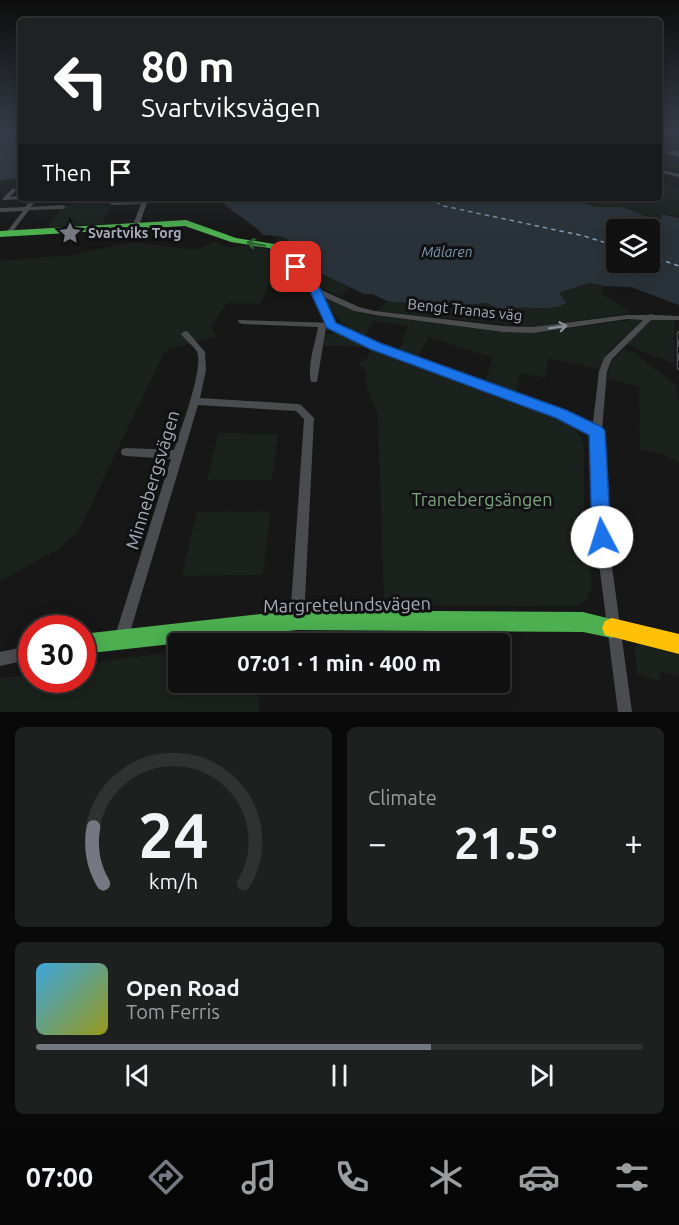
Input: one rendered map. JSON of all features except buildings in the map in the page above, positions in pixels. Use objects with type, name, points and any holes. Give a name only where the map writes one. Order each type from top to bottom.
[{"type":"street","points":[[662,171],[679,176]]},
{"type":"street","points":[[13,190],[4,199],[18,198]]},
{"type":"street","points":[[4,234],[33,201]]},
{"type":"street","points":[[112,203],[135,201]]},
{"type":"street","points":[[136,225],[146,201]]},
{"type":"street","points":[[0,210],[63,207]]},
{"type":"street","points":[[4,234],[186,223],[234,240],[278,249],[315,290],[327,326],[314,369],[315,380]]},
{"type":"street","name":"Bengt Tranas väg","points":[[315,290],[357,309],[375,313],[502,329],[533,330],[604,319],[651,316],[679,318]]},
{"type":"street","points":[[625,712],[612,628],[599,516],[597,431],[603,371],[608,358],[651,316]]},
{"type":"street","points":[[242,322],[327,326],[375,346],[561,414],[597,431]]},
{"type":"street","name":"Minnebergsvägen","points":[[121,639],[195,401],[202,370],[201,352],[185,334]]},
{"type":"street","points":[[195,401],[298,408],[309,418],[297,620]]},
{"type":"street","points":[[126,452],[178,454]]},
{"type":"street","name":"Margretelundsvägen","points":[[96,642],[297,620],[583,622],[679,644]]},
{"type":"street","points":[[0,659],[18,655]]},
{"type":"green space","points":[[662,184],[679,189],[679,218],[671,214],[662,214],[662,219],[613,206],[599,207],[580,201],[662,201]]},
{"type":"green space","points":[[78,201],[104,201],[111,205],[102,224],[47,227],[61,208]]},
{"type":"green space","points":[[273,235],[292,241],[323,274],[349,287],[341,297],[317,286],[290,253],[279,245]]},
{"type":"green space","points":[[214,241],[231,248],[248,246],[267,249],[278,254],[294,272],[272,276],[260,304],[227,303],[211,327],[217,336],[165,351],[78,532],[57,550],[0,581],[0,261],[73,255],[132,242],[196,250]]},
{"type":"green space","points":[[589,283],[605,286],[601,294],[632,313],[532,327],[377,311],[387,301],[444,307],[488,303],[500,310],[512,306],[557,308],[559,293]]},
{"type":"green space","points":[[328,298],[361,314],[502,332],[536,333],[644,318],[607,354],[599,369],[548,358],[546,378],[520,373],[516,394],[485,382],[493,358],[428,337],[418,358],[399,351],[408,326],[373,321],[366,337],[341,322],[325,300]]},
{"type":"green space","points":[[652,317],[675,319],[674,364],[625,344]]},
{"type":"green space","points":[[338,333],[368,347],[322,346],[326,334]]},
{"type":"green space","points":[[624,349],[634,352],[676,385],[679,406],[679,463],[661,454],[640,449],[639,387],[607,378],[612,360]]},
{"type":"green space","name":"Tranebergsängen","points":[[370,350],[575,428],[584,444],[584,506],[592,586],[587,600],[576,606],[384,605],[378,414],[366,385],[367,371],[357,363],[366,360]]},
{"type":"green space","points":[[218,433],[278,434],[272,480],[207,480]]},
{"type":"green space","points":[[270,511],[263,575],[182,576],[197,512]]},
{"type":"green space","points":[[638,643],[679,653],[679,676],[659,672],[661,682],[637,674],[635,648]]},
{"type":"green space","points":[[168,652],[168,693],[260,693],[259,712],[0,712],[0,679],[18,676],[18,693],[96,693],[96,662]]},
{"type":"water","points":[[0,165],[18,165],[18,178],[0,181]]},
{"type":"water","name":"Mälaren","points":[[222,201],[575,201],[599,207],[623,207],[662,219],[661,214],[679,218],[679,305],[631,287],[589,283],[559,293],[566,303],[551,308],[500,310],[488,303],[444,307],[387,301],[372,294],[364,294],[322,274],[306,252],[295,243],[280,236],[263,235]]},
{"type":"ferry route","points":[[434,201],[444,206],[584,236],[606,243]]},
{"type":"ferry route","points":[[660,259],[679,266]]},
{"type":"railway","points":[[679,333],[679,368]]},
{"type":"traffic: fast","points":[[0,234],[186,223],[234,240],[271,246],[284,253],[315,290],[331,325],[381,348]]},
{"type":"traffic: fast","points":[[96,642],[297,620],[583,622],[612,628]]},
{"type":"traffic: slow","points":[[612,628],[679,644]]},
{"type":"traffic: jam","points":[[381,348],[561,414],[597,431]]},
{"type":"place","name":"Svartviks Torg","points":[[70,233]]},
{"type":"route","points":[[296,267],[315,290],[331,325],[375,346],[561,414],[597,431],[598,501],[602,537]]}]
